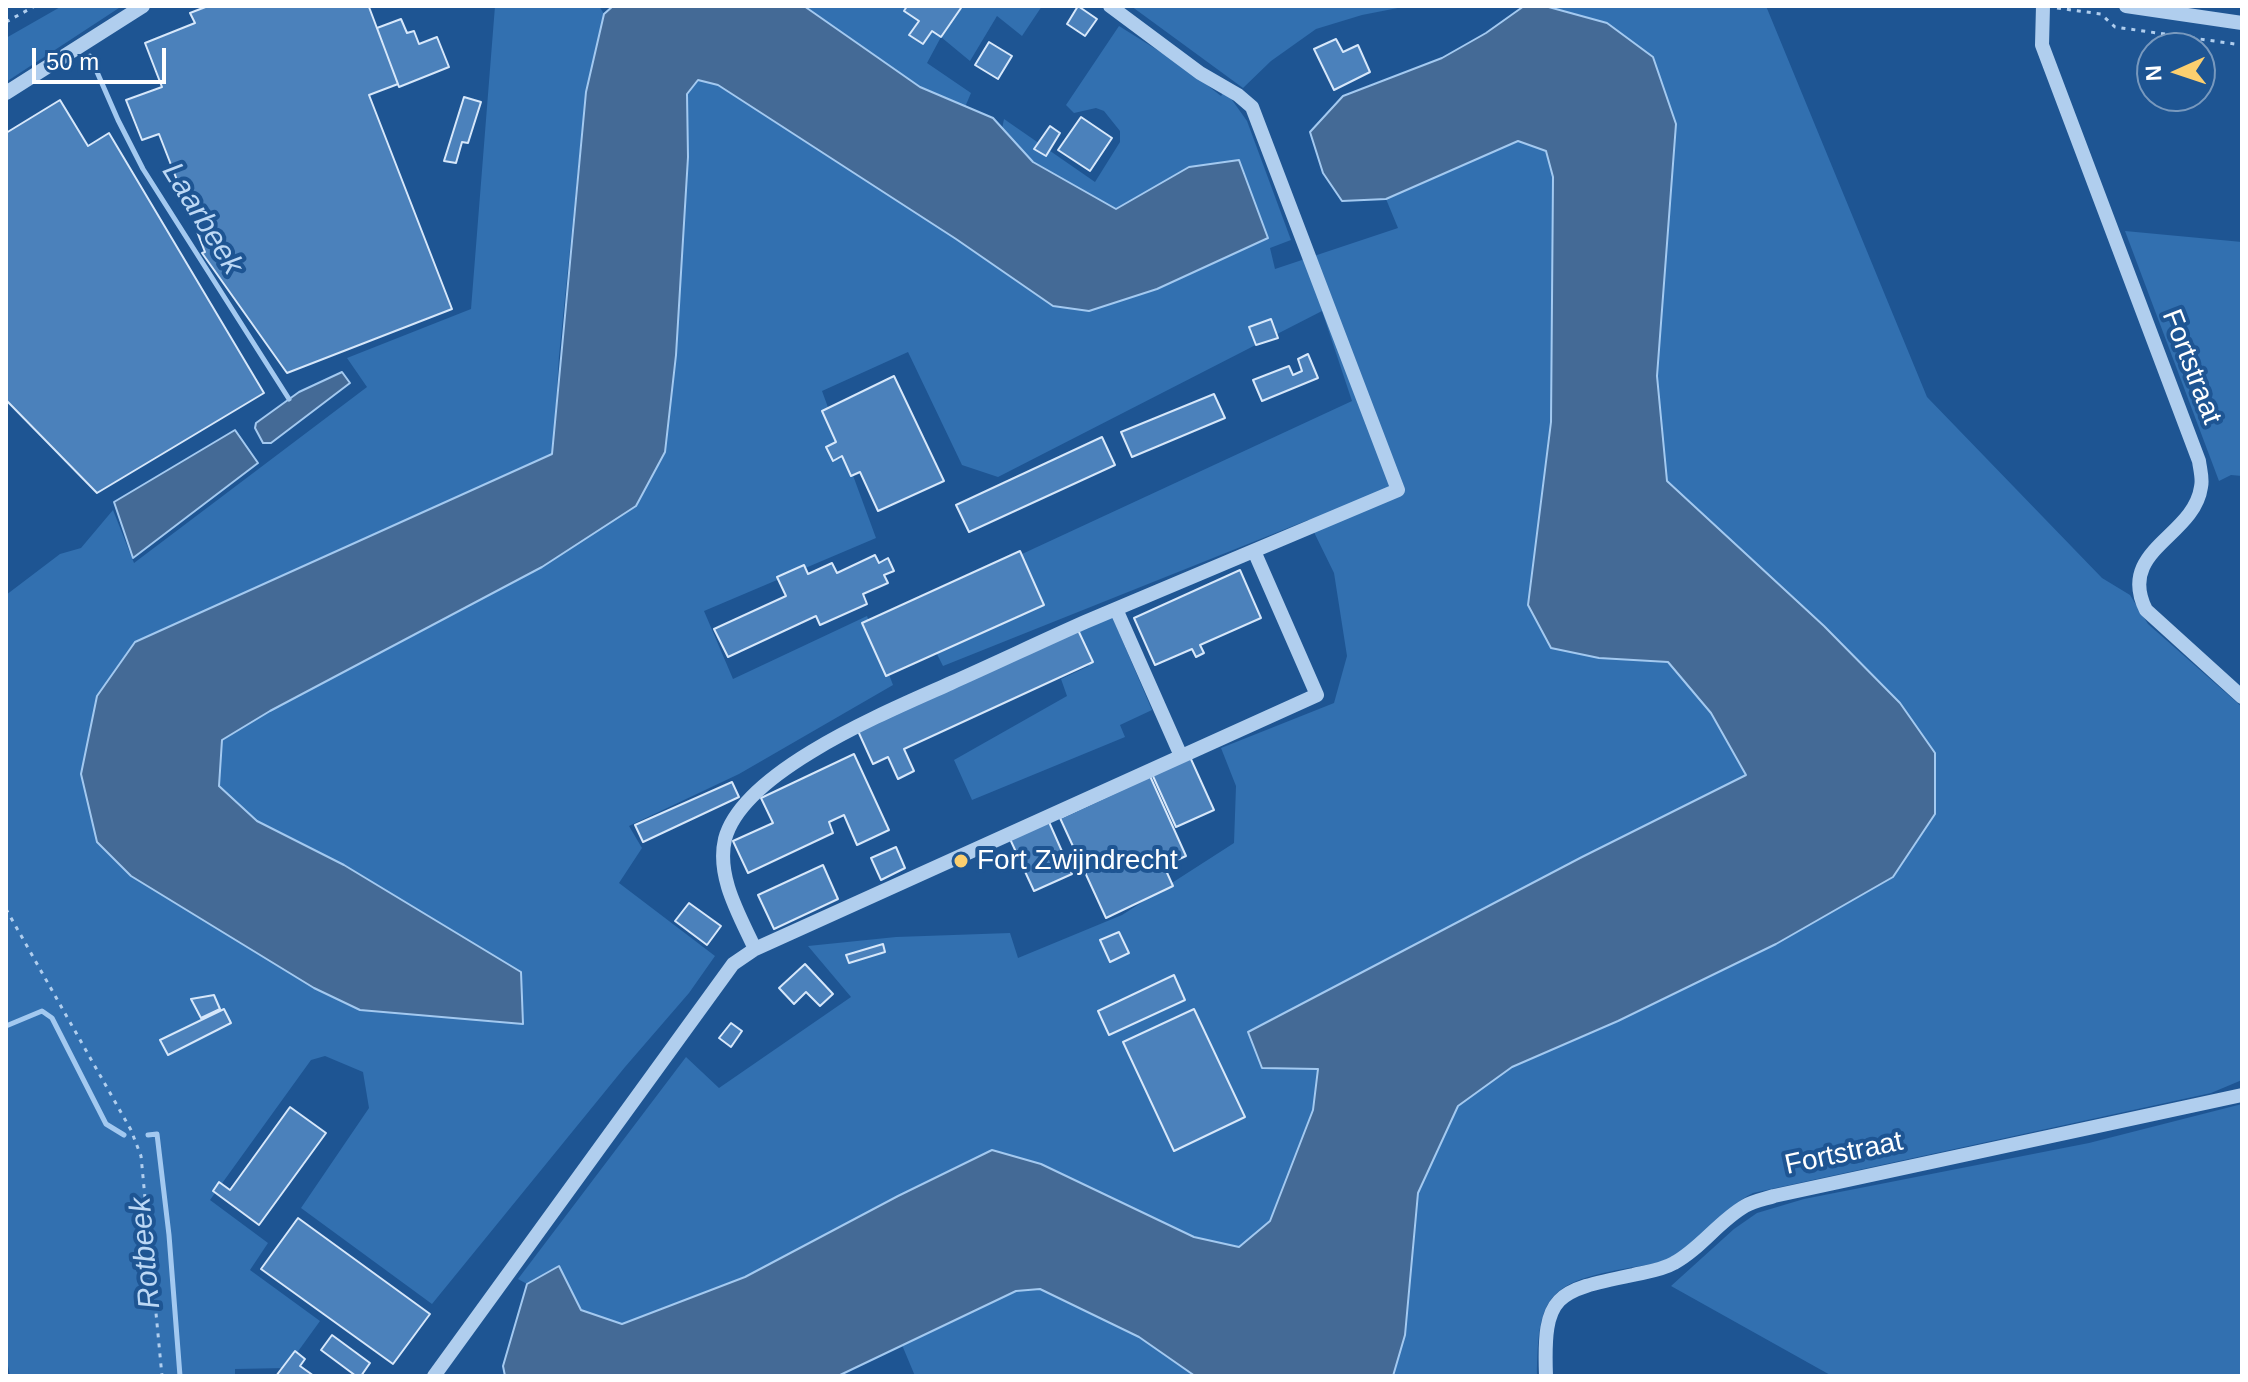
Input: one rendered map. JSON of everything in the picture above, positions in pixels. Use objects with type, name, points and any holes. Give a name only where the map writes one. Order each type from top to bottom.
[{"type":"street","points":[[6,93],[143,6]]},
{"type":"street","points":[[755,949],[730,894],[723,855],[726,837],[734,818],[750,799],[797,761],[836,735],[1116,609],[1398,490],[1252,107],[1200,73],[1110,6]]},
{"type":"street","name":"Fortstraat","points":[[2043,6],[2042,45],[2199,461],[2202,486],[2195,506],[2146,561],[2138,575],[2138,594],[2146,610],[2242,697]]},
{"type":"street","points":[[2126,6],[2242,23]]},
{"type":"street","points":[[434,1376],[733,964],[755,949],[1317,695],[1254,551]]},
{"type":"street","points":[[1116,609],[1181,756]]},
{"type":"street","name":"Fortstraat","points":[[1546,1376],[1546,1325],[1561,1297],[1589,1284],[1674,1263],[1746,1205],[1774,1196],[2242,1095]]},
{"type":"path","points":[[6,22],[35,6]]},
{"type":"path","points":[[2043,6],[2101,14],[2115,27],[2242,45]]},
{"type":"path","points":[[6,909],[131,1130],[141,1156],[162,1376]]},
{"type":"shaded area","points":[[62,6],[122,6],[6,82],[6,38]]},
{"type":"shaded area","points":[[495,6],[599,6],[604,14],[586,92],[559,356],[553,454],[135,642],[131,876],[314,988],[360,1010],[520,972],[344,865],[257,821],[219,786],[222,740],[270,711],[542,567],[636,506],[665,452],[676,355],[688,157],[687,94],[698,80],[717,85],[956,239],[1053,306],[1089,311],[1157,289],[1249,192],[1238,160],[1189,167],[1116,209],[1033,162],[1002,129],[1004,119],[1095,182],[1120,142],[1120,131],[1104,111],[1096,108],[1074,113],[1066,105],[1119,26],[1183,66],[1221,96],[1225,90],[1247,121],[1291,240],[1270,248],[1275,269],[1398,228],[1386,199],[1518,140],[1546,151],[1553,177],[1551,422],[1528,605],[1599,658],[1668,662],[1711,713],[1747,775],[1582,857],[1249,1032],[1319,1069],[1313,1110],[1270,1221],[1239,1247],[1194,1237],[1041,1164],[622,1324],[581,1310],[559,1267],[527,1284],[518,1279],[686,1057],[719,1088],[851,997],[808,946],[896,937],[1010,933],[1018,958],[1122,915],[1234,843],[1236,786],[1221,748],[1334,703],[1347,656],[1334,573],[1308,520],[943,666],[912,605],[1352,401],[1322,311],[998,477],[962,465],[908,352],[822,391],[876,538],[704,611],[733,679],[867,616],[893,685],[739,774],[629,826],[642,848],[619,883],[715,956],[689,993],[432,1304],[301,1208],[369,1108],[363,1072],[325,1056],[311,1060],[210,1200],[268,1243],[250,1270],[320,1321],[286,1368],[235,1369],[235,1376],[10,1376],[6,1355],[6,595],[60,554],[81,548],[113,510],[134,563],[367,387],[347,358],[471,309]]},
{"type":"shaded area","points":[[613,6],[804,6],[920,87],[993,118],[1033,162],[1116,209],[1189,167],[1239,160],[1268,238],[1157,289],[1089,311],[1053,306],[956,239],[718,85],[698,80],[687,94],[688,157],[676,355],[665,452],[636,506],[542,567],[270,711],[222,740],[219,786],[257,821],[344,865],[521,972],[523,1024],[360,1010],[314,988],[131,876],[97,842],[81,774],[97,696],[135,642],[552,454],[586,92],[604,14]]},
{"type":"shaded area","points":[[804,6],[1042,6],[1022,36],[997,16],[970,61],[941,37],[927,63],[971,93],[965,107],[920,87]]},
{"type":"shaded area","points":[[1131,6],[1408,6],[1362,15],[1316,29],[1271,61],[1243,88]]},
{"type":"shaded area","points":[[1524,6],[1545,6],[1607,23],[1653,57],[1676,124],[1657,376],[1667,481],[1824,626],[1900,703],[1935,753],[1935,814],[1893,877],[1776,944],[1618,1021],[1512,1067],[1458,1106],[1418,1193],[1405,1335],[1393,1376],[1195,1376],[1139,1337],[1040,1289],[1016,1291],[838,1376],[505,1376],[503,1366],[527,1284],[559,1266],[581,1310],[622,1324],[745,1277],[992,1150],[1041,1164],[1194,1237],[1239,1247],[1270,1221],[1313,1110],[1318,1069],[1262,1068],[1248,1032],[1746,775],[1711,713],[1668,662],[1599,658],[1551,648],[1528,605],[1551,422],[1553,177],[1546,151],[1518,141],[1386,199],[1342,201],[1323,173],[1310,132],[1343,96],[1442,58],[1486,33]]},
{"type":"shaded area","points":[[1545,6],[1766,6],[1927,397],[2102,578],[2130,595],[2148,624],[2242,707],[2242,1080],[2211,1093],[1753,1193],[1730,1208],[1677,1254],[1655,1263],[1597,1274],[1562,1289],[1544,1312],[1537,1376],[1393,1376],[1405,1335],[1418,1193],[1458,1106],[1512,1067],[1618,1021],[1776,944],[1893,877],[1935,814],[1824,626],[1667,481],[1657,376],[1676,124],[1607,23]]},
{"type":"shaded area","points":[[2125,231],[2242,242],[2242,476],[2231,475],[2219,481]]},
{"type":"shaded area","points":[[342,372],[350,383],[271,443],[263,443],[255,428],[256,423],[299,392]]},
{"type":"shaded area","points":[[235,430],[258,463],[133,558],[114,502]]},
{"type":"shaded area","points":[[1111,614],[1152,710],[1120,725],[1125,737],[972,800],[954,760],[1067,696],[1061,679],[1089,666],[1075,633]]},
{"type":"shaded area","points":[[2242,1104],[2242,1376],[1832,1376],[1671,1286],[1734,1229],[1757,1213],[1804,1199],[2089,1143]]},
{"type":"shaded area","points":[[1040,1289],[1139,1337],[1195,1376],[915,1376],[902,1345],[1016,1291]]},
{"type":"building","points":[[208,6],[371,6],[398,84],[369,95],[452,309],[287,373],[202,253],[205,252],[159,134],[142,140],[126,100],[162,87],[145,43],[195,23],[190,13]]},
{"type":"building","points":[[907,6],[961,8],[941,37],[932,31],[923,44],[909,35],[919,21],[904,11]]},
{"type":"building","points":[[1078,6],[1097,19],[1085,36],[1067,24]]},
{"type":"building","points":[[401,19],[407,33],[414,31],[419,44],[437,37],[449,67],[399,87],[377,28]]},
{"type":"building","points":[[1336,39],[1343,52],[1358,45],[1370,72],[1334,90],[1314,49]]},
{"type":"building","points":[[989,42],[1012,56],[998,79],[975,65]]},
{"type":"building","points":[[464,97],[481,102],[468,143],[462,142],[456,163],[444,161]]},
{"type":"building","points":[[60,100],[88,146],[109,133],[264,393],[97,493],[6,400],[6,133]]},
{"type":"building","points":[[1081,117],[1112,138],[1090,171],[1058,150]]},
{"type":"building","points":[[1050,126],[1060,133],[1046,156],[1034,149]]},
{"type":"building","points":[[1271,319],[1278,338],[1256,345],[1249,327]]},
{"type":"building","points":[[1308,354],[1318,378],[1262,401],[1253,380],[1289,366],[1293,375],[1302,371],[1298,359]]},
{"type":"building","points":[[894,376],[944,481],[878,511],[860,472],[851,476],[842,456],[833,461],[826,447],[836,442],[822,411]]},
{"type":"building","points":[[1214,394],[1225,418],[1132,457],[1121,432]]},
{"type":"building","points":[[1102,437],[1115,465],[969,532],[956,505]]},
{"type":"building","points":[[1020,551],[1044,605],[886,676],[862,623]]},
{"type":"building","points":[[875,555],[879,563],[888,558],[894,571],[884,575],[888,583],[863,594],[867,604],[820,625],[816,616],[728,657],[714,629],[786,596],[777,577],[804,565],[808,574],[832,563],[837,573]]},
{"type":"building","points":[[1240,570],[1261,618],[1200,645],[1204,653],[1196,657],[1192,649],[1155,665],[1134,618]]},
{"type":"building","points":[[1078,630],[1093,662],[904,749],[914,771],[898,779],[888,757],[873,764],[858,731]]},
{"type":"building","points":[[854,754],[889,830],[857,845],[844,815],[829,822],[833,833],[748,873],[733,841],[773,823],[761,798]]},
{"type":"building","points":[[1190,757],[1214,810],[1176,827],[1152,774]]},
{"type":"building","points":[[1150,776],[1186,856],[1164,866],[1173,886],[1106,918],[1060,818]]},
{"type":"building","points":[[732,782],[739,797],[643,842],[635,825]]},
{"type":"building","points":[[1049,822],[1072,874],[1034,891],[1010,839]]},
{"type":"building","points":[[896,847],[905,868],[881,880],[871,858]]},
{"type":"building","points":[[823,865],[838,899],[774,929],[758,895]]},
{"type":"building","points":[[689,903],[721,926],[707,945],[675,921]]},
{"type":"building","points":[[1119,932],[1129,953],[1110,962],[1100,940]]},
{"type":"building","points":[[883,944],[885,952],[849,963],[846,955]]},
{"type":"building","points":[[805,964],[833,994],[820,1006],[806,992],[794,1004],[779,988]]},
{"type":"building","points":[[1174,975],[1185,1000],[1109,1035],[1098,1011]]},
{"type":"building","points":[[214,995],[220,1009],[201,1018],[191,999]]},
{"type":"building","points":[[224,1009],[231,1023],[168,1055],[160,1040]]},
{"type":"building","points":[[1194,1009],[1245,1117],[1174,1151],[1123,1042]]},
{"type":"building","points":[[731,1023],[742,1031],[731,1047],[719,1038]]},
{"type":"building","points":[[290,1107],[326,1133],[259,1225],[213,1191],[219,1182],[230,1190]]},
{"type":"building","points":[[298,1218],[430,1314],[393,1364],[261,1269]]},
{"type":"building","points":[[332,1335],[370,1363],[361,1376],[356,1376],[321,1350]]},
{"type":"building","points":[[295,1351],[305,1359],[300,1366],[314,1376],[276,1376]]},
{"type":"waterway","name":"Laarbeek","points":[[90,56],[143,169],[289,399]]},
{"type":"waterway","name":"Rotbeek","points":[[6,1026],[42,1011],[52,1018],[106,1124],[124,1135]]},
{"type":"waterway","name":"Rotbeek","points":[[148,1135],[157,1134],[180,1376]]},
{"type":"place","name":"Fort Zwijndrecht","points":[[961,861]]}]
